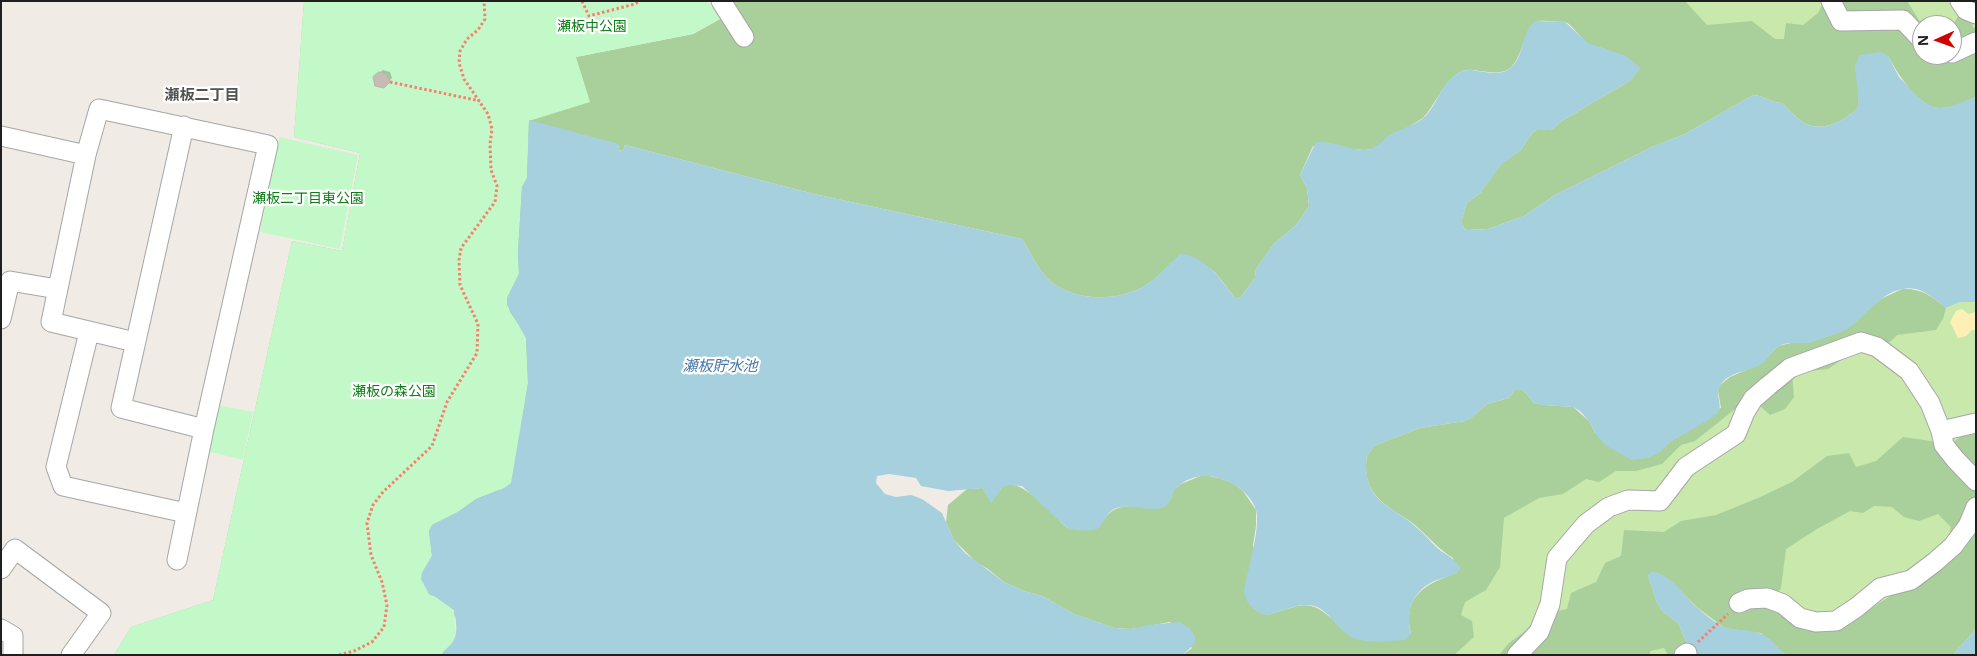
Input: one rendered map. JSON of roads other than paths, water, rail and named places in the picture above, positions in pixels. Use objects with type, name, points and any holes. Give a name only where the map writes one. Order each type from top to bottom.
[{"type":"street","points":[[721,1],[744,36]]},
{"type":"street","points":[[1831,1],[1841,21],[1903,20],[1912,29]]},
{"type":"street","points":[[1960,1],[1966,10],[1976,14]]},
{"type":"street","points":[[1962,48],[1976,42]]},
{"type":"street","points":[[135,342],[51,322],[86,155],[99,109],[268,145],[204,429],[177,560]]},
{"type":"street","points":[[184,126],[121,408],[204,429]]},
{"type":"street","points":[[1,136],[86,155]]},
{"type":"street","points":[[1,319],[10,281],[57,289]]},
{"type":"street","points":[[89,332],[56,467],[63,486],[186,513]]},
{"type":"street","points":[[1517,655],[1539,632],[1550,604],[1557,558],[1586,524],[1609,507],[1628,500],[1660,500],[1686,467],[1736,434],[1745,412],[1753,399],[1790,368],[1861,342],[1877,347],[1909,371],[1930,404],[1941,431],[1944,445],[1955,460],[1976,480]]},
{"type":"street","points":[[1941,431],[1976,423]]},
{"type":"street","points":[[1739,603],[1748,599],[1767,598],[1783,604],[1800,618],[1816,622],[1836,621],[1880,588],[1911,580],[1935,562],[1953,546],[1968,526],[1976,507]]},
{"type":"street","points":[[1,569],[14,550],[101,613],[71,655]]},
{"type":"street","points":[[1,629],[13,636],[13,655]]},
{"type":"water","name":"瀬板貯水池","points":[[1536,21],[1565,22],[1588,43],[1626,56],[1641,68],[1631,80],[1562,121],[1551,130],[1537,130],[1533,132],[1521,150],[1501,165],[1480,193],[1467,203],[1461,222],[1467,230],[1488,229],[1524,216],[1555,195],[1652,147],[1685,134],[1753,95],[1782,103],[1796,117],[1806,124],[1813,126],[1828,126],[1842,120],[1859,106],[1855,65],[1860,55],[1881,52],[1888,56],[1899,77],[1923,102],[1936,108],[1949,107],[1976,97],[1976,302],[1960,302],[1946,308],[1921,291],[1909,288],[1903,289],[1886,296],[1857,322],[1841,332],[1809,343],[1782,344],[1763,363],[1728,377],[1724,381],[1718,392],[1719,412],[1648,458],[1632,460],[1605,445],[1580,411],[1573,407],[1534,403],[1523,390],[1515,390],[1509,398],[1487,404],[1472,418],[1465,421],[1420,428],[1376,445],[1368,454],[1366,465],[1367,478],[1376,496],[1419,530],[1455,561],[1461,569],[1453,575],[1429,584],[1417,595],[1410,609],[1409,625],[1411,634],[1405,640],[1373,642],[1354,638],[1315,606],[1298,606],[1266,615],[1252,607],[1244,592],[1257,528],[1256,510],[1245,492],[1236,485],[1222,479],[1204,476],[1195,477],[1177,488],[1165,507],[1150,509],[1120,507],[1109,513],[1097,529],[1075,530],[1067,528],[1022,486],[1008,485],[1003,487],[991,503],[983,488],[948,491],[921,486],[916,478],[889,474],[877,476],[876,483],[885,494],[896,497],[911,495],[922,499],[942,513],[954,540],[965,553],[1004,582],[1024,591],[1042,596],[1074,614],[1114,628],[1131,629],[1148,625],[1180,622],[1190,629],[1195,637],[1195,643],[1183,655],[441,655],[454,639],[456,623],[454,610],[429,594],[421,579],[422,573],[432,556],[429,531],[432,525],[458,512],[476,499],[504,488],[511,483],[528,383],[526,338],[507,305],[507,298],[519,274],[518,252],[522,187],[527,178],[529,120],[619,144],[618,150],[623,151],[625,145],[814,194],[1022,239],[1049,280],[1059,287],[1083,296],[1110,297],[1135,291],[1155,278],[1181,254],[1198,259],[1205,264],[1218,276],[1234,297],[1241,297],[1255,278],[1256,269],[1274,244],[1297,224],[1309,206],[1307,188],[1300,175],[1316,142],[1359,150],[1373,148],[1389,135],[1426,116],[1445,86],[1458,73],[1469,70],[1496,73],[1509,69],[1518,58],[1527,31]]},
{"type":"water","points":[[1650,572],[1663,575],[1669,579],[1695,606],[1719,624],[1736,630],[1757,632],[1772,641],[1788,655],[1698,655],[1686,641],[1678,623],[1662,611],[1657,603],[1648,575]]},
{"type":"water","points":[[1976,629],[1976,655],[1953,655]]},
{"type":"district","name":"瀬板二丁目","points":[[202,96]]},
{"type":"park label","name":"瀬板中公園","points":[[592,27]]},
{"type":"park label","name":"瀬板二丁目東公園","points":[[308,199]]},
{"type":"park label","name":"瀬板の森公園","points":[[394,392]]}]
